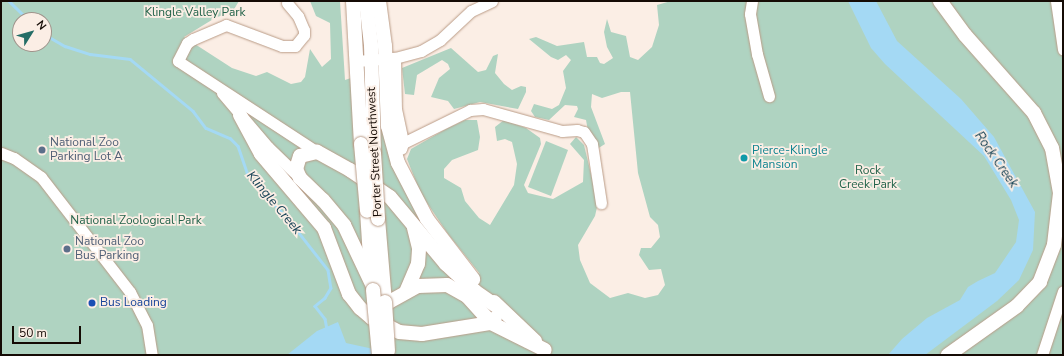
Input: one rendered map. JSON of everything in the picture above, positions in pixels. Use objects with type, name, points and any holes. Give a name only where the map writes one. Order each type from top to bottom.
[{"type":"main road","name":"Porter Street Northwest","points":[[353,1],[361,144],[372,215]]},
{"type":"main road","name":"Porter Street Northwest","points":[[366,1],[384,59],[374,153],[372,215],[374,282],[379,355]]},
{"type":"main road","points":[[379,1],[388,126],[397,159],[427,219],[456,259],[500,309]]},
{"type":"main road","points":[[940,1],[965,36],[1034,113],[1052,148],[1060,193],[1054,245],[1048,268],[1040,282],[1017,306],[948,355]]},
{"type":"main road","points":[[240,115],[261,154],[324,228],[345,285],[360,308],[390,328],[410,334],[491,323],[500,309]]},
{"type":"main road","points":[[389,355],[385,302],[344,225],[323,200],[300,178],[296,169],[300,156],[317,152],[390,198],[446,264],[500,309],[548,353]]},
{"type":"main road","points":[[405,293],[418,264],[418,241],[414,226]]},
{"type":"main road","points":[[385,302],[392,302],[405,293],[425,284],[447,284],[467,296],[491,323],[548,353]]},
{"type":"street","points":[[357,61],[384,59],[428,48],[471,11],[492,1]]},
{"type":"street","points":[[752,1],[750,14],[757,54],[769,96]]},
{"type":"street","points":[[1056,1],[1063,49]]},
{"type":"street","points":[[287,3],[298,16],[304,30],[304,35],[295,46],[282,46],[226,25],[199,35],[187,43],[178,61],[317,152]]},
{"type":"street","name":"Porter Street Northwest","points":[[384,59],[403,143],[397,159]]},
{"type":"street","points":[[209,80],[300,178]]},
{"type":"street","points":[[403,143],[470,110],[483,109],[562,131],[578,130],[584,132],[592,144],[601,203]]},
{"type":"street","points":[[1,154],[14,158],[41,178],[130,292],[147,325],[152,355]]},
{"type":"street","points":[[1042,355],[1063,291]]},
{"type":"green space","name":"Rock Creek Park","points":[[1,1],[239,1],[233,11],[215,18],[184,37],[232,68],[256,76],[267,72],[291,84],[301,82],[305,77],[310,49],[322,67],[331,59],[330,23],[316,16],[310,1],[340,1],[345,80],[378,69],[385,137],[453,262],[480,274],[448,234],[421,194],[407,159],[411,149],[446,129],[465,120],[477,120],[480,137],[478,150],[452,160],[444,169],[444,178],[461,188],[465,201],[479,218],[490,225],[514,185],[517,164],[512,142],[505,139],[497,141],[495,127],[504,120],[526,128],[540,138],[541,144],[524,185],[528,193],[553,199],[583,182],[584,160],[570,144],[576,137],[584,145],[598,203],[595,216],[578,245],[580,260],[590,283],[610,298],[628,293],[645,298],[658,295],[665,285],[661,269],[649,270],[639,255],[641,248],[651,248],[660,237],[658,225],[650,217],[638,173],[630,92],[621,92],[602,98],[592,94],[591,107],[605,144],[597,149],[588,131],[586,120],[574,117],[578,109],[577,106],[565,105],[549,120],[535,117],[531,111],[534,104],[552,109],[559,105],[566,88],[563,71],[571,60],[566,55],[558,60],[551,57],[529,39],[536,37],[557,46],[584,42],[587,57],[597,57],[600,63],[604,64],[613,58],[607,47],[604,32],[607,19],[611,32],[626,36],[630,57],[638,60],[652,47],[659,25],[657,5],[671,1],[1063,1],[1063,355],[1,355]]},
{"type":"green space","points":[[451,48],[478,72],[486,70],[493,56],[498,54],[495,73],[504,84],[512,90],[521,86],[526,87],[526,92],[518,109],[480,102],[454,109],[448,101],[431,97],[439,78],[450,69],[448,64],[442,60],[417,75],[414,95],[405,94],[402,68]]},
{"type":"green space","points":[[546,141],[568,150],[551,196],[528,187]]},
{"type":"water","name":"Rock Creek","points":[[848,1],[876,1],[897,41],[961,99],[994,137],[1035,212],[1033,250],[1019,280],[997,301],[925,355],[888,355],[902,339],[927,318],[960,300],[968,287],[995,273],[1016,242],[1019,220],[1011,200],[984,156],[885,64],[871,48]]},
{"type":"water","points":[[338,322],[346,343],[401,355],[287,355],[317,331]]},
{"type":"waterway","name":"Klingle Creek","points":[[9,1],[21,12]]},
{"type":"waterway","name":"Klingle Creek","points":[[52,39],[65,46],[90,54],[130,59],[193,111],[206,128],[230,138],[238,146],[248,175],[289,220],[328,270],[331,288],[325,298],[315,306],[325,319],[327,329]]},
{"type":"place","name":"National Zoo Parking Lot A","points":[[42,150]]},
{"type":"place","name":"Pierce-Klingle Mansion","points":[[744,158]]},
{"type":"place","name":"National Zoo Bus Parking","points":[[67,249]]},
{"type":"place","name":"Bus Loading","points":[[92,303]]},
{"type":"park label","name":"Klingle Valley Park","points":[[195,13]]},
{"type":"park label","name":"National Zoological Park","points":[[136,221]]}]
